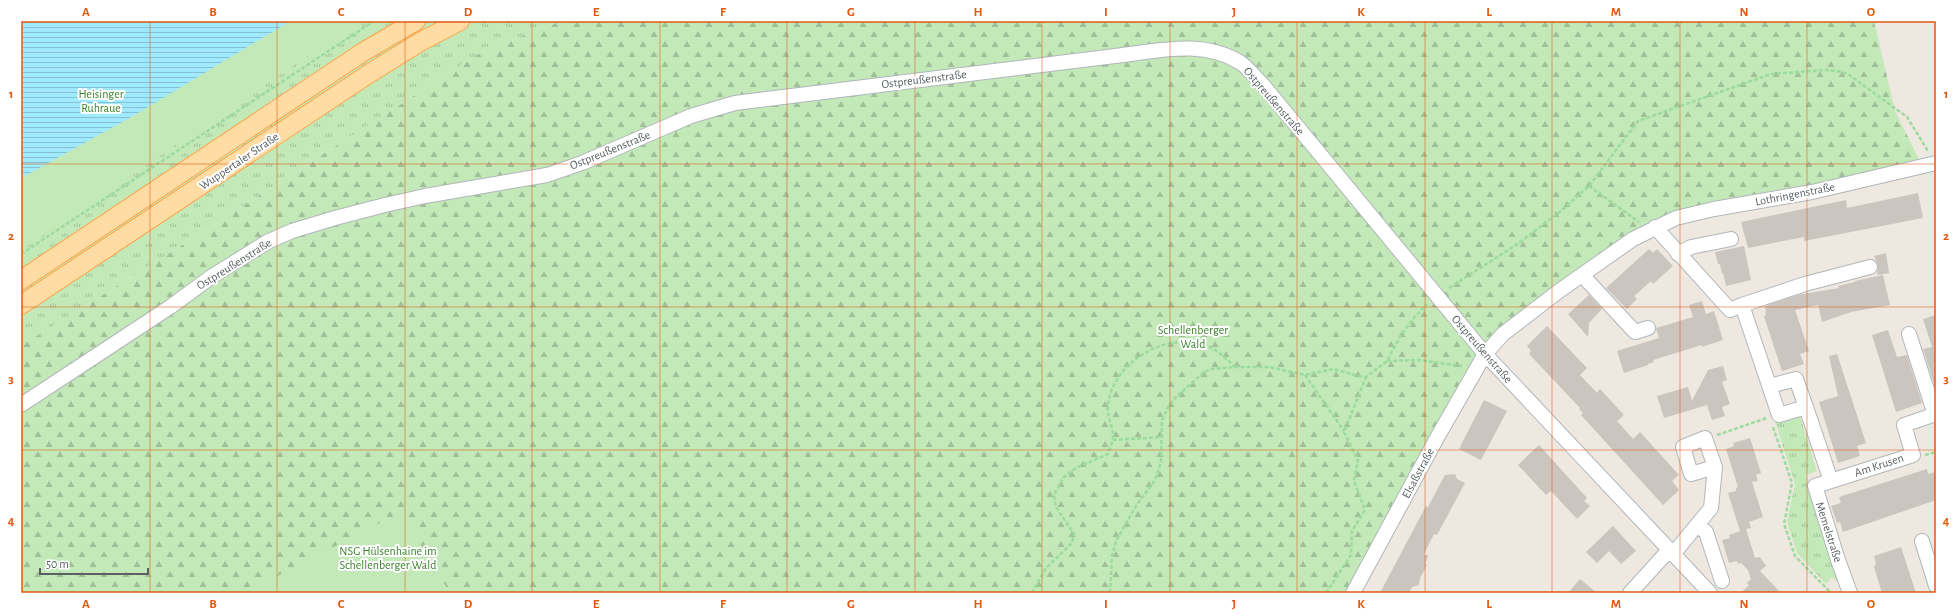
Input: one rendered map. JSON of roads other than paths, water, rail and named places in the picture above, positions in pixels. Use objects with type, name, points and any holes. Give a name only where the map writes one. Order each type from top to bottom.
[{"type":"main road","name":"Wuppertaler Straße","points":[[21,280],[363,52],[416,21]]},
{"type":"main road","name":"Wuppertaler Straße","points":[[21,306],[367,75],[420,42],[460,21]]},
{"type":"street","name":"Ostpreußenstraße","points":[[21,405],[170,307],[248,253],[267,242],[292,231],[335,218],[425,196],[547,175],[582,164],[691,116],[735,103],[1179,48],[1202,49],[1216,52],[1242,64],[1253,74],[1484,354],[1672,551],[1710,593]]},
{"type":"street","name":"Lothringenstraße","points":[[1484,354],[1503,334],[1582,275],[1633,239],[1676,218],[1714,209],[1812,192],[1936,163]]},
{"type":"street","points":[[1655,227],[1730,310],[1805,284],[1870,267]]},
{"type":"street","points":[[1678,254],[1691,246],[1731,239]]},
{"type":"street","points":[[1582,275],[1636,332],[1648,328]]},
{"type":"street","points":[[1742,305],[1779,415],[1806,407]]},
{"type":"street","name":"Am Krusen","points":[[1831,481],[1913,454],[1904,425],[1936,415],[1909,334]]},
{"type":"street","name":"Elsaßstraße","points":[[1354,593],[1484,354]]},
{"type":"street","points":[[1770,386],[1796,379],[1831,481]]},
{"type":"street","points":[[1630,593],[1712,508],[1715,468]]},
{"type":"street","name":"Memelstraße","points":[[1831,481],[1815,486],[1850,593]]},
{"type":"street","points":[[1697,525],[1706,532],[1722,581]]},
{"type":"street","points":[[1922,541],[1936,586]]},
{"type":"water","points":[[21,21],[288,21],[284,25],[133,116],[21,178]]},
{"type":"park label","name":"Heisinger Ruhraue","points":[[101,101]]},
{"type":"park label","name":"Schellenberger Wald","points":[[1193,337]]},
{"type":"park label","name":"NSG Hülsenhaine im Schellenberger Wald","points":[[388,558]]}]
